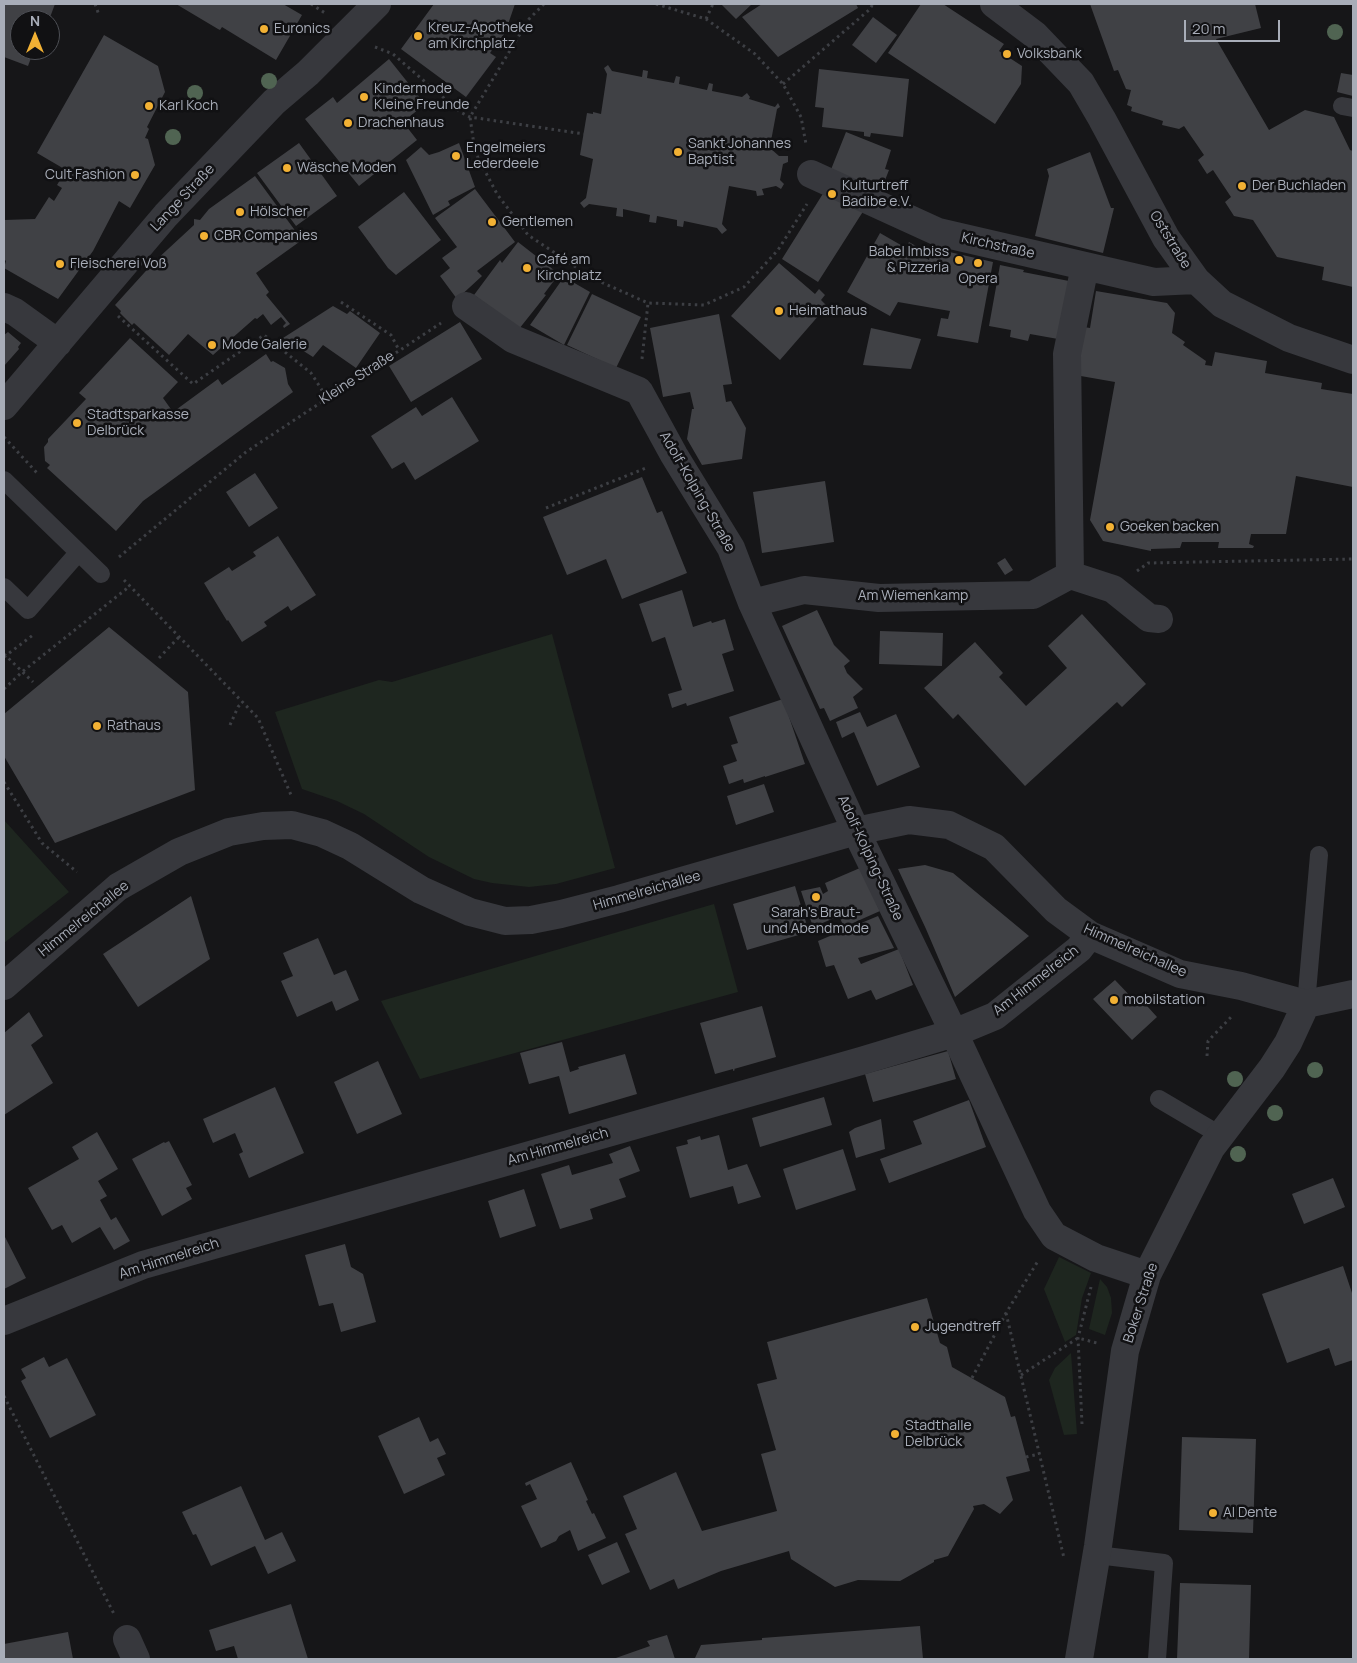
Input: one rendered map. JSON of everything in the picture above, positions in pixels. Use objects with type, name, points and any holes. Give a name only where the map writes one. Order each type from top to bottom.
[{"type":"street","name":"Lange Straße","points":[[4,406],[166,214],[274,102],[308,72],[377,4]]},
{"type":"street","name":"Oststraße","points":[[994,4],[1035,35],[1081,83],[1166,238],[1196,280],[1222,304],[1289,338],[1353,360]]},
{"type":"street","name":"Kirchstraße","points":[[811,174],[938,232],[1154,282],[1196,280]]},
{"type":"street","points":[[1085,266],[1067,354],[1070,575],[1113,589],[1149,618],[1159,619]]},
{"type":"street","points":[[466,306],[513,339],[639,391]]},
{"type":"street","points":[[4,307],[15,312],[58,343]]},
{"type":"street","name":"Adolf-Kolping-Straße","points":[[639,391],[674,455],[731,548],[752,603],[856,831],[954,1033],[1037,1211],[1054,1236],[1096,1258],[1147,1275]]},
{"type":"street","name":"Am Wiemenkamp","points":[[752,603],[804,590],[879,598],[1033,595],[1070,575]]},
{"type":"street","name":"Himmelreichallee","points":[[4,986],[118,887],[179,852],[229,832],[263,826],[292,825],[322,833],[350,846],[421,890],[470,912],[505,921],[531,920],[619,900],[856,831],[909,820],[949,825],[994,847],[1056,910],[1090,935],[1180,974],[1241,986],[1306,1004]]},
{"type":"street","name":"Am Himmelreich","points":[[4,1321],[144,1265],[954,1033],[995,1016],[1079,949],[1090,935]]},
{"type":"street","points":[[1306,1004],[1353,994]]},
{"type":"street","name":"Boker Straße","points":[[1078,1659],[1096,1555],[1125,1351],[1147,1275],[1211,1148],[1272,1068],[1288,1043],[1306,1004]]},
{"type":"lane","points":[[4,480],[78,553],[106,569]]},
{"type":"lane","points":[[4,587],[28,610],[78,553]]},
{"type":"lane","points":[[1306,1004],[1319,855]]},
{"type":"lane","points":[[1159,1099],[1220,1135]]},
{"type":"lane","points":[[1096,1555],[1164,1563],[1157,1659]]},
{"type":"path","points":[[95,4],[99,15]]},
{"type":"path","points":[[544,4],[529,19],[470,117],[475,152],[497,194],[528,235],[594,279],[648,303],[704,305],[744,287],[778,250],[810,200],[811,174],[801,117],[782,84],[755,54],[706,19],[656,4]]},
{"type":"path","points":[[706,19],[713,4]]},
{"type":"path","points":[[782,84],[869,10],[873,4]]},
{"type":"path","points":[[367,44],[393,54],[460,112],[470,117],[584,134]]},
{"type":"path","points":[[96,296],[193,384],[264,335],[311,372],[327,398]]},
{"type":"path","points":[[341,302],[391,335],[399,350]]},
{"type":"path","points":[[639,391],[648,303]]},
{"type":"path","name":"Kleine Straße","points":[[106,569],[143,535],[246,452],[466,306]]},
{"type":"path","points":[[546,508],[662,462],[674,455]]},
{"type":"path","points":[[1113,589],[1148,563],[1353,559]]},
{"type":"path","points":[[106,569],[130,586],[258,718],[291,792],[292,801]]},
{"type":"path","points":[[4,690],[22,672],[130,586]]},
{"type":"path","points":[[159,658],[179,637]]},
{"type":"path","points":[[4,654],[33,682]]},
{"type":"path","points":[[230,725],[242,702]]},
{"type":"path","points":[[4,782],[42,843],[77,872]]},
{"type":"path","points":[[1207,1056],[1208,1042],[1235,1013]]},
{"type":"path","points":[[972,1378],[1006,1313],[1054,1236]]},
{"type":"path","points":[[1006,1313],[1066,1566]]},
{"type":"path","points":[[1021,1375],[1078,1338],[1102,1345]]},
{"type":"path","points":[[4,1396],[131,1649]]},
{"type":"path","points":[[1026,1457],[1039,1454]]},
{"type":"shaded area","points":[[552,634],[615,868],[556,884],[529,887],[474,879],[429,857],[364,814],[337,801],[302,789],[275,712],[379,680],[392,682]]},
{"type":"shaded area","points":[[4,820],[69,892],[4,943]]},
{"type":"shaded area","points":[[714,904],[738,992],[420,1079],[381,1001]]},
{"type":"shaded area","points":[[1059,1257],[1091,1273],[1082,1298],[1076,1335],[1065,1342],[1044,1289]]},
{"type":"shaded area","points":[[1100,1279],[1107,1287],[1111,1298],[1112,1313],[1105,1335],[1089,1329]]},
{"type":"shaded area","points":[[1071,1353],[1077,1434],[1064,1435],[1049,1380],[1055,1368]]},
{"type":"building","points":[[4,4],[55,4],[53,10],[10,10],[10,59],[4,57]]},
{"type":"building","points":[[176,4],[283,4],[302,15],[276,60],[222,27],[220,30]]},
{"type":"building","points":[[434,4],[515,4],[505,33],[490,53],[496,57],[466,97],[401,49]]},
{"type":"building","points":[[721,4],[752,4],[736,19]]},
{"type":"building","points":[[762,4],[856,4],[858,8],[778,57],[742,17]]},
{"type":"building","points":[[921,4],[943,4],[1004,44],[999,51],[1022,66],[1021,84],[995,124],[888,53]]},
{"type":"building","points":[[1090,4],[1255,4],[1261,28],[1216,39],[1269,130],[1305,110],[1334,117],[1350,150],[1353,151],[1353,287],[1322,280],[1324,267],[1277,257],[1253,220],[1234,216],[1225,202],[1231,197],[1213,170],[1207,174],[1198,160],[1204,155],[1184,126],[1179,129],[1162,125],[1163,121],[1131,111],[1132,107],[1127,105],[1131,90],[1126,89],[1118,70],[1114,71]]},
{"type":"building","points":[[873,17],[897,35],[876,63],[852,45]]},
{"type":"building","points":[[104,35],[158,66],[165,92],[147,127],[149,129],[145,138],[148,139],[155,165],[130,208],[119,201],[93,251],[58,299],[4,268],[6,261],[4,259],[4,220],[35,219],[49,197],[54,201],[62,188],[57,185],[66,170],[37,153]]},
{"type":"building","points":[[389,59],[425,104],[403,122],[417,140],[359,186],[305,119],[333,97],[337,103]]},
{"type":"building","points":[[12,60],[30,60],[28,66]]},
{"type":"building","name":"Sankt Johannes Baptist","points":[[608,65],[612,71],[642,77],[643,70],[648,71],[647,78],[674,83],[676,76],[680,77],[679,84],[707,90],[709,83],[713,84],[712,91],[742,97],[747,93],[750,97],[749,99],[775,107],[778,103],[780,107],[777,109],[771,141],[773,142],[770,148],[779,156],[788,156],[788,162],[783,164],[780,180],[784,184],[781,189],[776,186],[762,189],[764,195],[757,196],[756,191],[729,186],[722,224],[727,230],[722,234],[717,228],[684,221],[683,227],[677,226],[677,220],[657,216],[656,223],[649,222],[650,215],[623,209],[623,217],[616,216],[617,208],[589,204],[584,208],[580,203],[586,198],[593,159],[580,155],[587,113],[601,114],[607,74],[604,68]]},
{"type":"building","points":[[819,69],[909,79],[903,137],[871,133],[870,137],[864,136],[864,132],[822,127],[824,108],[815,107]]},
{"type":"building","points":[[1341,73],[1353,75],[1353,96],[1337,92]]},
{"type":"building","points":[[846,132],[891,150],[885,169],[889,170],[880,193],[830,172]]},
{"type":"building","points":[[299,143],[337,196],[296,226],[257,173]]},
{"type":"building","points":[[459,143],[475,187],[448,201],[450,205],[433,215],[406,160],[421,147],[429,155]]},
{"type":"building","points":[[1090,152],[1111,208],[1114,208],[1103,253],[1035,236],[1049,176],[1047,169]]},
{"type":"building","points":[[255,176],[302,240],[256,273],[269,292],[266,295],[290,324],[284,328],[283,326],[286,323],[281,317],[271,325],[263,314],[257,319],[255,318],[213,355],[188,334],[169,355],[134,323],[132,325],[115,305],[154,262],[194,225],[194,219],[200,220],[209,209]]},
{"type":"building","points":[[475,189],[515,242],[477,271],[482,276],[457,299],[440,276],[450,268],[442,258],[457,247],[435,218]]},
{"type":"building","points":[[404,192],[441,240],[396,275],[388,268],[358,227]]},
{"type":"building","points":[[824,192],[864,210],[818,282],[782,259]]},
{"type":"building","points":[[880,233],[906,248],[909,242],[926,252],[924,257],[929,260],[932,248],[993,262],[978,343],[937,336],[941,318],[948,319],[950,311],[898,302],[890,316],[847,292]]},
{"type":"building","points":[[518,242],[559,274],[544,294],[546,295],[519,329],[474,295],[500,260],[502,263]]},
{"type":"building","name":"Heimathaus","points":[[779,263],[815,294],[819,289],[825,295],[821,300],[827,306],[780,360],[731,316]]},
{"type":"building","points":[[1000,265],[1024,270],[1023,272],[1069,281],[1058,339],[1030,334],[1028,341],[1010,337],[1011,330],[989,326]]},
{"type":"building","points":[[564,277],[590,292],[564,345],[530,325]]},
{"type":"building","points":[[1096,291],[1167,303],[1175,313],[1172,333],[1185,342],[1183,345],[1206,361],[1205,365],[1212,366],[1215,352],[1267,361],[1265,373],[1322,383],[1321,389],[1353,394],[1353,487],[1296,476],[1286,534],[1251,534],[1249,544],[1254,546],[1253,548],[1218,548],[1219,542],[1182,542],[1180,548],[1151,549],[1151,551],[1103,541],[1090,520],[1115,382],[1075,375],[1084,327],[1090,328]]},
{"type":"building","points":[[592,294],[641,317],[616,368],[567,345]]},
{"type":"building","points":[[333,306],[347,314],[350,311],[380,333],[356,368],[323,345],[313,357],[283,338]]},
{"type":"building","points":[[719,314],[732,384],[723,385],[726,402],[731,401],[746,428],[742,459],[702,465],[687,439],[692,409],[694,409],[690,392],[663,397],[650,328]]},
{"type":"building","points":[[460,322],[482,359],[411,402],[389,366]]},
{"type":"building","points":[[871,328],[921,339],[911,369],[863,365]]},
{"type":"building","points":[[8,332],[21,343],[18,347],[19,349],[4,366],[4,335]]},
{"type":"building","points":[[130,338],[178,382],[163,398],[173,412],[218,379],[222,385],[266,354],[271,362],[273,361],[285,368],[288,384],[293,392],[143,501],[116,531],[47,468],[50,465],[45,461],[44,447],[48,439],[86,399],[79,393]]},
{"type":"building","points":[[452,397],[479,441],[415,480],[404,462],[392,469],[371,436],[416,407],[422,416]]},
{"type":"building","points":[[255,473],[278,508],[249,527],[226,492]]},
{"type":"building","points":[[642,477],[657,513],[662,511],[687,573],[622,599],[606,559],[567,575],[543,517]]},
{"type":"building","points":[[825,481],[834,542],[762,553],[753,492]]},
{"type":"building","points":[[278,536],[316,595],[291,611],[288,606],[264,622],[267,626],[242,642],[204,583],[229,567],[232,571],[256,556],[253,552]]},
{"type":"building","points":[[1005,558],[1013,570],[1005,575],[997,563]]},
{"type":"building","points":[[682,590],[693,627],[725,619],[734,650],[722,654],[734,691],[687,706],[686,703],[672,708],[668,694],[682,690],[665,637],[652,642],[639,604]]},
{"type":"building","points":[[817,610],[834,645],[850,661],[844,666],[847,673],[863,689],[853,697],[858,708],[830,721],[824,708],[820,709],[782,626]]},
{"type":"building","points":[[1082,614],[1146,684],[1122,707],[1117,702],[1025,786],[958,714],[953,719],[924,688],[975,642],[1003,673],[999,677],[1026,706],[1067,668],[1048,646]]},
{"type":"building","name":"Rathaus","points":[[109,627],[188,692],[195,790],[55,843],[4,756],[4,714]]},
{"type":"building","points":[[880,631],[943,633],[942,666],[879,664]]},
{"type":"building","points":[[783,699],[805,764],[744,783],[743,779],[729,784],[723,766],[737,761],[731,745],[738,743],[729,717]]},
{"type":"building","points":[[860,712],[867,727],[896,714],[920,767],[877,786],[854,732],[842,738],[836,722]]},
{"type":"building","points":[[764,784],[774,812],[736,825],[727,796]]},
{"type":"building","points":[[925,865],[953,873],[1029,936],[955,997],[898,869]]},
{"type":"building","points":[[860,868],[880,911],[844,927],[839,916],[813,927],[801,891],[820,887],[823,894],[828,891],[825,883]]},
{"type":"building","points":[[795,886],[809,932],[747,950],[733,904]]},
{"type":"building","points":[[191,896],[210,959],[138,1007],[103,954]]},
{"type":"building","points":[[878,916],[894,948],[858,958],[861,964],[899,949],[913,985],[876,1000],[871,990],[848,999],[834,965],[826,967],[818,941]]},
{"type":"building","points":[[318,938],[334,975],[346,970],[359,1000],[336,1011],[332,1001],[297,1017],[281,981],[293,976],[283,953]]},
{"type":"building","points":[[1115,980],[1135,1001],[1139,997],[1157,1017],[1132,1040],[1093,999]]},
{"type":"building","points":[[762,1006],[776,1057],[734,1069],[733,1071],[733,1069],[715,1074],[700,1023]]},
{"type":"building","points":[[29,1012],[43,1036],[31,1045],[53,1083],[4,1115],[4,1033]]},
{"type":"building","points":[[562,1042],[570,1072],[579,1069],[578,1067],[625,1054],[637,1094],[569,1114],[559,1076],[529,1084],[520,1053]]},
{"type":"building","points":[[948,1051],[956,1079],[873,1102],[865,1074]]},
{"type":"building","points":[[378,1061],[402,1114],[357,1134],[334,1082]]},
{"type":"building","points":[[275,1087],[304,1153],[249,1178],[239,1154],[243,1152],[235,1133],[213,1143],[203,1119]]},
{"type":"building","points":[[824,1097],[832,1125],[760,1147],[752,1118]]},
{"type":"building","points":[[969,1100],[986,1147],[889,1183],[880,1159],[922,1144],[913,1121]]},
{"type":"building","points":[[881,1119],[885,1149],[856,1158],[849,1132]]},
{"type":"building","points":[[97,1132],[118,1169],[98,1181],[107,1196],[100,1200],[111,1220],[116,1217],[130,1241],[114,1250],[100,1227],[72,1243],[62,1225],[52,1230],[28,1188],[79,1159],[72,1147]]},
{"type":"building","points":[[719,1135],[728,1170],[747,1164],[761,1197],[738,1204],[733,1186],[690,1198],[676,1147],[688,1144],[687,1140],[700,1136],[701,1140]]},
{"type":"building","points":[[169,1141],[192,1185],[186,1188],[192,1199],[162,1216],[132,1159]]},
{"type":"building","points":[[630,1146],[640,1171],[619,1179],[626,1197],[590,1209],[593,1219],[560,1229],[541,1174],[569,1165],[572,1175],[613,1163],[609,1154]]},
{"type":"building","points":[[843,1149],[856,1190],[796,1210],[783,1169]]},
{"type":"building","points":[[1333,1178],[1345,1207],[1304,1224],[1292,1194]]},
{"type":"building","points":[[524,1189],[536,1226],[500,1238],[488,1201]]},
{"type":"building","points":[[4,1235],[26,1278],[4,1289]]},
{"type":"building","points":[[345,1244],[351,1267],[363,1274],[376,1322],[341,1332],[333,1303],[319,1306],[305,1255]]},
{"type":"building","points":[[1343,1266],[1353,1296],[1353,1360],[1335,1366],[1329,1348],[1287,1363],[1262,1294]]},
{"type":"building","name":"Stadthalle Delbrück","points":[[927,1298],[940,1343],[947,1347],[952,1367],[1005,1397],[1011,1417],[1015,1416],[1030,1471],[1006,1477],[1013,1500],[1000,1514],[984,1504],[973,1506],[974,1509],[948,1556],[934,1560],[934,1562],[900,1581],[858,1580],[835,1587],[791,1559],[789,1551],[721,1571],[678,1589],[674,1579],[650,1590],[625,1534],[637,1529],[623,1496],[676,1472],[702,1531],[777,1511],[761,1454],[776,1450],[757,1384],[777,1379],[767,1342]]},
{"type":"building","points":[[44,1357],[49,1367],[67,1358],[96,1415],[50,1438],[21,1381],[26,1378],[21,1369]]},
{"type":"building","points":[[419,1417],[430,1442],[438,1438],[446,1454],[437,1458],[445,1475],[404,1494],[378,1436]]},
{"type":"building","points":[[1182,1437],[1256,1439],[1253,1533],[1179,1530]]},
{"type":"building","points":[[571,1462],[588,1500],[586,1501],[606,1538],[578,1551],[570,1530],[559,1536],[556,1541],[541,1548],[521,1506],[537,1499],[530,1484],[526,1486],[525,1483]]},
{"type":"building","points":[[241,1486],[265,1540],[282,1532],[296,1561],[268,1574],[255,1546],[211,1566],[196,1534],[193,1535],[182,1512]]},
{"type":"building","points":[[617,1542],[630,1572],[602,1585],[588,1555]]},
{"type":"building","points":[[1180,1583],[1251,1585],[1249,1659],[1177,1659]]},
{"type":"building","points":[[291,1604],[308,1659],[238,1659],[234,1646],[216,1651],[209,1630]]},
{"type":"building","points":[[920,1626],[923,1659],[695,1659],[701,1645],[762,1640],[762,1638]]},
{"type":"building","points":[[68,1632],[73,1659],[4,1659],[4,1644]]},
{"type":"building","points":[[667,1635],[675,1659],[613,1659],[650,1646],[647,1641]]},
{"type":"place","name":"Euronics","points":[[264,29]]},
{"type":"place","name":"Kreuz-Apotheke am Kirchplatz","points":[[418,36]]},
{"type":"place","name":"Volksbank","points":[[1007,54]]},
{"type":"place","name":"Kindermode Kleine Freunde","points":[[364,97]]},
{"type":"place","name":"Karl Koch","points":[[149,106]]},
{"type":"place","name":"Drachenhaus","points":[[348,123]]},
{"type":"place","name":"Sankt Johannes Baptist","points":[[678,152]]},
{"type":"place","name":"Engelmeiers Lederdeele","points":[[456,156]]},
{"type":"place","name":"Wäsche Moden","points":[[287,168]]},
{"type":"place","name":"Cult Fashion","points":[[135,175]]},
{"type":"place","name":"Der Buchladen","points":[[1242,186]]},
{"type":"place","name":"Kulturtreff Badibe e.V.","points":[[832,194]]},
{"type":"place","name":"Hölscher","points":[[240,212]]},
{"type":"place","name":"Gentlemen","points":[[492,222]]},
{"type":"place","name":"CBR Companies","points":[[204,236]]},
{"type":"place","name":"Babel Imbiss & Pizzeria","points":[[959,260]]},
{"type":"place","name":"Opera","points":[[978,263]]},
{"type":"place","name":"Fleischerei Voß","points":[[60,264]]},
{"type":"place","name":"Café am Kirchplatz","points":[[527,268]]},
{"type":"place","name":"Heimathaus","points":[[779,311]]},
{"type":"place","name":"Mode Galerie","points":[[212,345]]},
{"type":"place","name":"Stadtsparkasse Delbrück","points":[[77,423]]},
{"type":"place","name":"Goeken backen","points":[[1110,527]]},
{"type":"place","name":"Rathaus","points":[[97,726]]},
{"type":"place","name":"Sarah's Braut- und Abendmode","points":[[816,897]]},
{"type":"place","name":"mobilstation","points":[[1114,1000]]},
{"type":"place","name":"Jugendtreff","points":[[915,1327]]},
{"type":"place","name":"Stadthalle Delbrück","points":[[895,1434]]},
{"type":"place","name":"Al Dente","points":[[1213,1513]]}]
